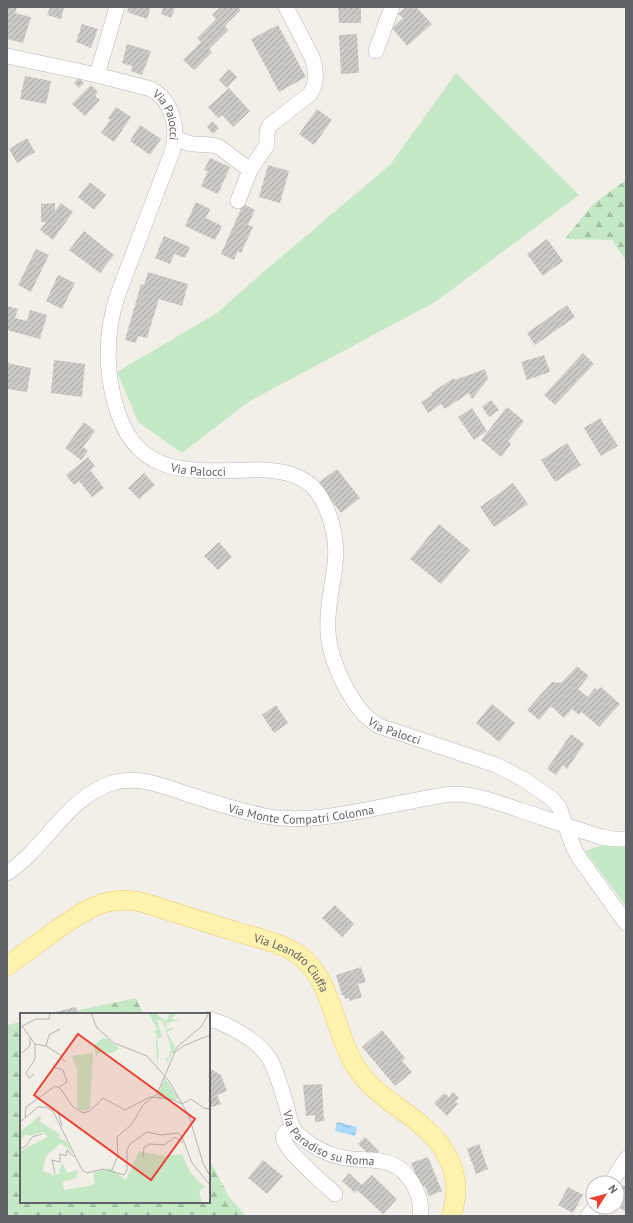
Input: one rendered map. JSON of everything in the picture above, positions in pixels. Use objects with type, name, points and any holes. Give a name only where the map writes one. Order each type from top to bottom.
[{"type":"main road","name":"Via Leandro Ciuffa","points":[[7,966],[81,913],[101,904],[121,900],[136,901],[171,911],[268,941],[295,953],[310,965],[319,977],[348,1052],[361,1076],[381,1095],[430,1132],[445,1152],[455,1177],[455,1200],[451,1216]]},
{"type":"street","points":[[97,75],[117,7]]},
{"type":"street","points":[[238,201],[250,170],[267,145],[267,133],[269,126],[310,94],[316,81],[311,53],[286,7]]},
{"type":"street","points":[[376,51],[392,7]]},
{"type":"street","name":"Via Palocci","points":[[7,56],[97,75],[144,87],[158,94],[169,108],[174,124],[175,139],[171,157],[118,294],[110,327],[108,351],[110,384],[116,409],[124,429],[133,442],[150,458],[166,465],[181,469],[201,471],[272,470],[294,476],[313,487],[321,497],[327,509],[334,529],[336,544],[336,568],[330,597],[328,641],[337,668],[350,696],[359,709],[379,726],[496,766],[521,778],[557,804],[561,810],[574,849],[626,924]]},
{"type":"street","points":[[175,139],[192,144],[212,145],[219,147],[250,170]]},
{"type":"street","name":"Via Monte Compatri Colonna","points":[[7,873],[32,853],[64,817],[85,798],[105,786],[125,780],[153,783],[250,813],[276,818],[317,818],[441,796],[456,794],[476,796],[602,837],[626,839]]},
{"type":"street","name":"Via Paradiso su Roma","points":[[210,1019],[236,1031],[255,1044],[266,1054],[273,1067],[293,1130],[309,1143],[329,1154],[347,1158],[384,1162],[398,1167],[407,1176],[416,1190],[421,1202],[420,1216]]},
{"type":"street","points":[[293,1130],[286,1132],[283,1136],[285,1145],[292,1154],[335,1194]]},
{"type":"street","points":[[616,1175],[626,1159]]},
{"type":"green space","points":[[456,73],[579,195],[435,302],[248,402],[182,453],[138,422],[117,372],[217,313],[390,165]]},
{"type":"green space","points":[[626,180],[626,261],[612,240],[565,239],[593,204]]},
{"type":"green space","points":[[626,844],[626,906],[585,851],[604,845]]},
{"type":"green space","points":[[136,998],[143,1013],[65,1013]]},
{"type":"green space","points":[[20,1022],[20,1203],[210,1203],[210,1161],[229,1197],[246,1216],[7,1216],[7,1025]]},
{"type":"water","points":[[337,1122],[357,1127],[355,1136],[335,1131]]},
{"type":"building","points":[[7,7],[17,7],[15,13],[31,17],[23,43],[7,39]]},
{"type":"building","points":[[50,7],[64,7],[61,19],[47,15]]},
{"type":"building","points":[[129,7],[151,7],[147,19],[127,12]]},
{"type":"building","points":[[163,7],[175,7],[171,18],[161,14]]},
{"type":"building","points":[[220,7],[237,7],[241,10],[225,26],[228,30],[209,49],[212,52],[194,70],[183,60],[201,42],[197,38],[216,19],[212,15]]},
{"type":"building","points":[[338,7],[361,7],[361,23],[339,23]]},
{"type":"building","points":[[406,7],[416,7],[432,24],[407,46],[392,28],[403,18],[398,14]]},
{"type":"building","points":[[82,24],[98,29],[91,48],[76,42]]},
{"type":"building","points":[[278,25],[306,77],[279,92],[251,39]]},
{"type":"building","points":[[357,34],[359,73],[341,74],[339,35]]},
{"type":"building","points":[[127,44],[151,51],[142,75],[131,71],[132,66],[122,63]]},
{"type":"building","points":[[229,69],[237,77],[227,88],[219,80]]},
{"type":"building","points":[[25,76],[51,81],[46,104],[20,99]]},
{"type":"building","points":[[79,78],[84,83],[79,88],[74,83]]},
{"type":"building","points":[[91,85],[98,92],[95,96],[100,100],[85,116],[72,104]]},
{"type":"building","points":[[229,88],[250,111],[233,127],[222,115],[218,118],[208,107]]},
{"type":"building","points":[[116,107],[131,117],[114,142],[101,133],[110,120],[108,118]]},
{"type":"building","points":[[317,109],[332,120],[314,145],[299,134]]},
{"type":"building","points":[[212,121],[219,128],[213,134],[207,127]]},
{"type":"building","points":[[140,125],[161,139],[150,155],[130,141]]},
{"type":"building","points":[[27,138],[35,152],[17,163],[9,149]]},
{"type":"building","points":[[210,158],[230,167],[218,194],[201,186],[208,171],[204,170]]},
{"type":"building","points":[[268,165],[289,171],[280,203],[259,197]]},
{"type":"building","points":[[90,182],[106,195],[94,210],[78,197]]},
{"type":"building","points":[[196,202],[210,209],[206,218],[222,226],[215,240],[185,226]]},
{"type":"building","points":[[55,203],[55,211],[61,203],[73,212],[53,240],[40,230],[46,222],[41,222],[41,204]]},
{"type":"building","points":[[243,204],[255,210],[248,225],[253,227],[241,253],[238,251],[234,260],[221,254]]},
{"type":"building","points":[[84,231],[114,255],[100,273],[69,250]]},
{"type":"building","points":[[164,236],[190,247],[185,258],[174,254],[170,264],[155,258]]},
{"type":"building","points":[[547,239],[563,261],[543,276],[527,254]]},
{"type":"building","points":[[36,249],[49,255],[31,292],[18,285]]},
{"type":"building","points":[[148,272],[188,284],[182,306],[159,299],[147,338],[138,336],[136,343],[125,340],[141,284],[144,285]]},
{"type":"building","points":[[58,275],[75,283],[62,309],[46,301]]},
{"type":"building","points":[[567,305],[575,317],[535,345],[527,333]]},
{"type":"building","points":[[7,306],[18,309],[15,318],[27,321],[30,310],[47,315],[40,339],[7,330]]},
{"type":"building","points":[[583,353],[594,364],[555,405],[544,395]]},
{"type":"building","points":[[544,355],[550,372],[527,380],[521,362]]},
{"type":"building","points":[[54,360],[85,364],[82,397],[51,393]]},
{"type":"building","points":[[7,363],[31,368],[27,392],[7,389]]},
{"type":"building","points":[[485,369],[488,379],[472,399],[469,393],[445,409],[441,404],[428,413],[421,402],[432,395],[431,393],[454,378],[455,380]]},
{"type":"building","points":[[491,400],[499,410],[489,417],[482,407]]},
{"type":"building","points":[[507,407],[524,421],[508,441],[511,444],[501,457],[481,440]]},
{"type":"building","points":[[472,408],[487,431],[474,440],[458,417]]},
{"type":"building","points":[[600,418],[618,446],[601,456],[584,428]]},
{"type":"building","points":[[84,422],[95,431],[83,447],[88,451],[81,460],[65,448]]},
{"type":"building","points":[[567,443],[581,465],[555,482],[541,460]]},
{"type":"building","points":[[88,457],[95,466],[90,470],[104,488],[92,497],[79,481],[74,485],[66,475]]},
{"type":"building","points":[[337,469],[360,498],[341,513],[318,483]]},
{"type":"building","points":[[144,473],[155,485],[139,499],[128,488]]},
{"type":"building","points":[[513,483],[528,504],[494,527],[480,507]]},
{"type":"building","points":[[439,524],[470,550],[441,584],[410,559]]},
{"type":"building","points":[[219,542],[232,557],[218,570],[204,556]]},
{"type":"building","points":[[577,666],[589,676],[578,689],[588,697],[595,688],[597,690],[601,687],[620,704],[599,727],[582,712],[579,715],[572,709],[564,718],[551,706],[539,720],[527,710],[552,682],[561,683]]},
{"type":"building","points":[[492,704],[515,723],[499,742],[476,723]]},
{"type":"building","points":[[276,705],[288,723],[274,733],[262,715]]},
{"type":"building","points":[[571,734],[584,744],[567,769],[563,765],[556,775],[547,769]]},
{"type":"building","points":[[335,905],[354,924],[342,937],[322,918]]},
{"type":"building","points":[[361,967],[366,982],[358,984],[362,997],[350,1001],[349,998],[345,999],[344,995],[342,995],[336,975]]},
{"type":"building","points":[[76,1007],[77,1013],[56,1013]]},
{"type":"building","points":[[382,1030],[405,1058],[402,1061],[412,1072],[395,1086],[362,1047]]},
{"type":"building","points":[[210,1069],[221,1075],[227,1091],[217,1095],[221,1104],[210,1108]]},
{"type":"building","points":[[322,1084],[324,1121],[315,1122],[315,1115],[306,1116],[303,1085]]},
{"type":"building","points":[[453,1092],[459,1098],[455,1102],[458,1104],[447,1116],[434,1103],[444,1093],[449,1097]]},
{"type":"building","points":[[365,1137],[379,1151],[373,1158],[358,1144]]},
{"type":"building","points":[[479,1144],[488,1169],[476,1174],[467,1149]]},
{"type":"building","points":[[428,1157],[442,1191],[429,1196],[425,1186],[421,1187],[411,1163]]},
{"type":"building","points":[[263,1160],[283,1176],[267,1194],[248,1178]]},
{"type":"building","points":[[349,1173],[362,1185],[372,1175],[397,1199],[383,1214],[357,1190],[355,1193],[342,1181]]},
{"type":"building","points":[[625,1186],[626,1187],[626,1212],[625,1211]]},
{"type":"building","points":[[568,1187],[583,1195],[573,1213],[558,1205]]}]
